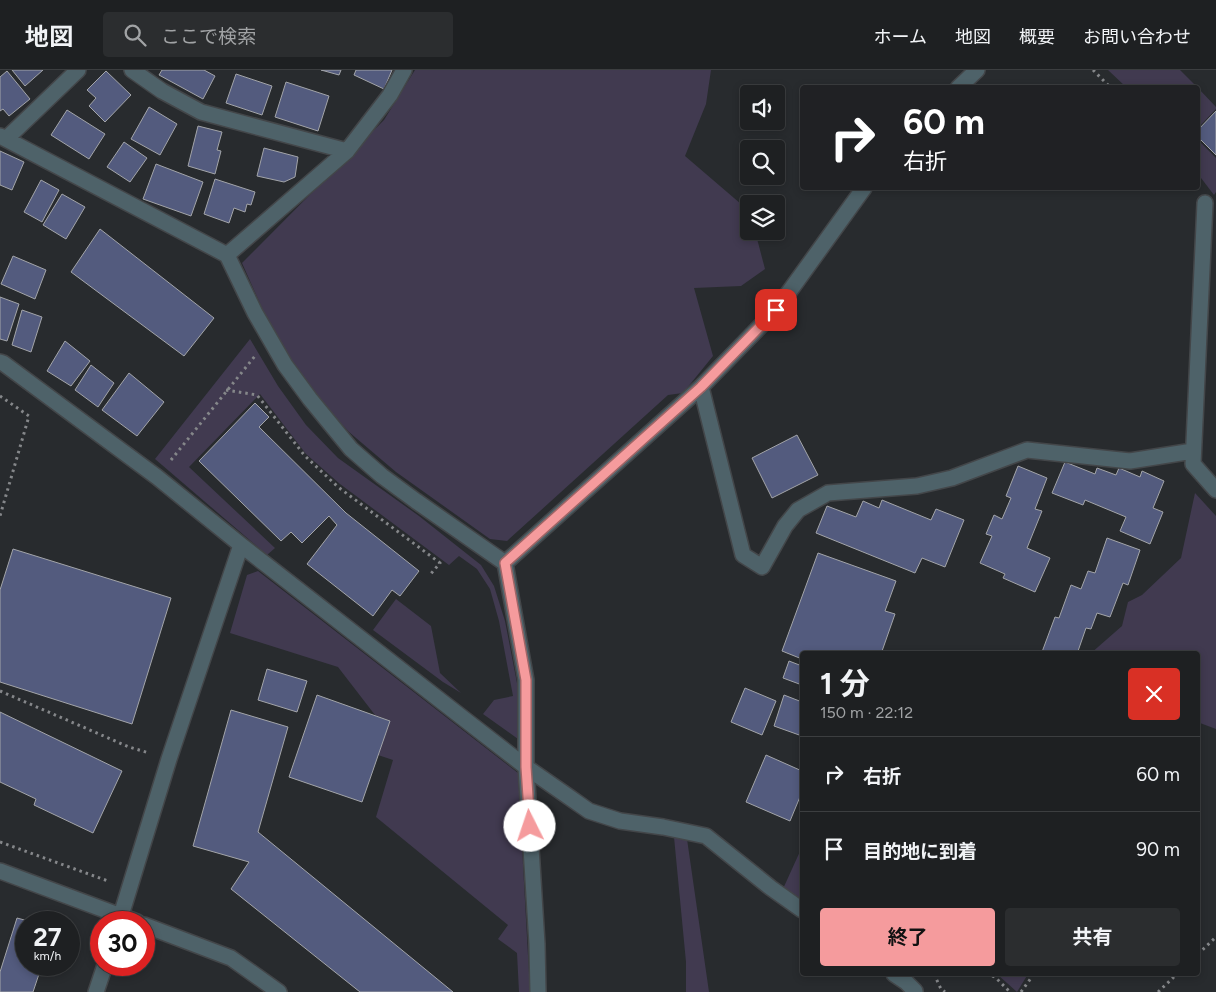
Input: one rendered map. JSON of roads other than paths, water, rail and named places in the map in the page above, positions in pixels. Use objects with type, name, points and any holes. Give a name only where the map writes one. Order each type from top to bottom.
[{"type":"street","points":[[78,70],[3,137],[227,256],[255,314],[285,365],[351,449],[382,476],[505,563],[526,680],[526,767],[537,944],[538,992]]},
{"type":"street","points":[[132,70],[162,91],[201,112],[346,150]]},
{"type":"street","points":[[227,256],[346,150],[390,95],[404,70]]},
{"type":"street","points":[[961,85],[977,70]]},
{"type":"street","points":[[505,563],[701,387],[776,310],[863,190]]},
{"type":"street","points":[[1205,203],[1193,464],[1216,490]]},
{"type":"street","points":[[0,362],[11,368],[157,478],[526,767],[589,811],[620,821],[706,836],[770,888],[800,909]]},
{"type":"street","points":[[701,387],[743,555],[762,567],[785,526],[798,510],[828,492],[917,486],[952,478],[1027,450],[1130,461],[1193,451]]},
{"type":"street","points":[[123,911],[169,760],[241,545]]},
{"type":"street","points":[[0,871],[98,911]]},
{"type":"street","points":[[155,929],[232,958],[279,992]]},
{"type":"street","points":[[96,992],[101,976]]},
{"type":"street","points":[[897,976],[915,992]]}]
